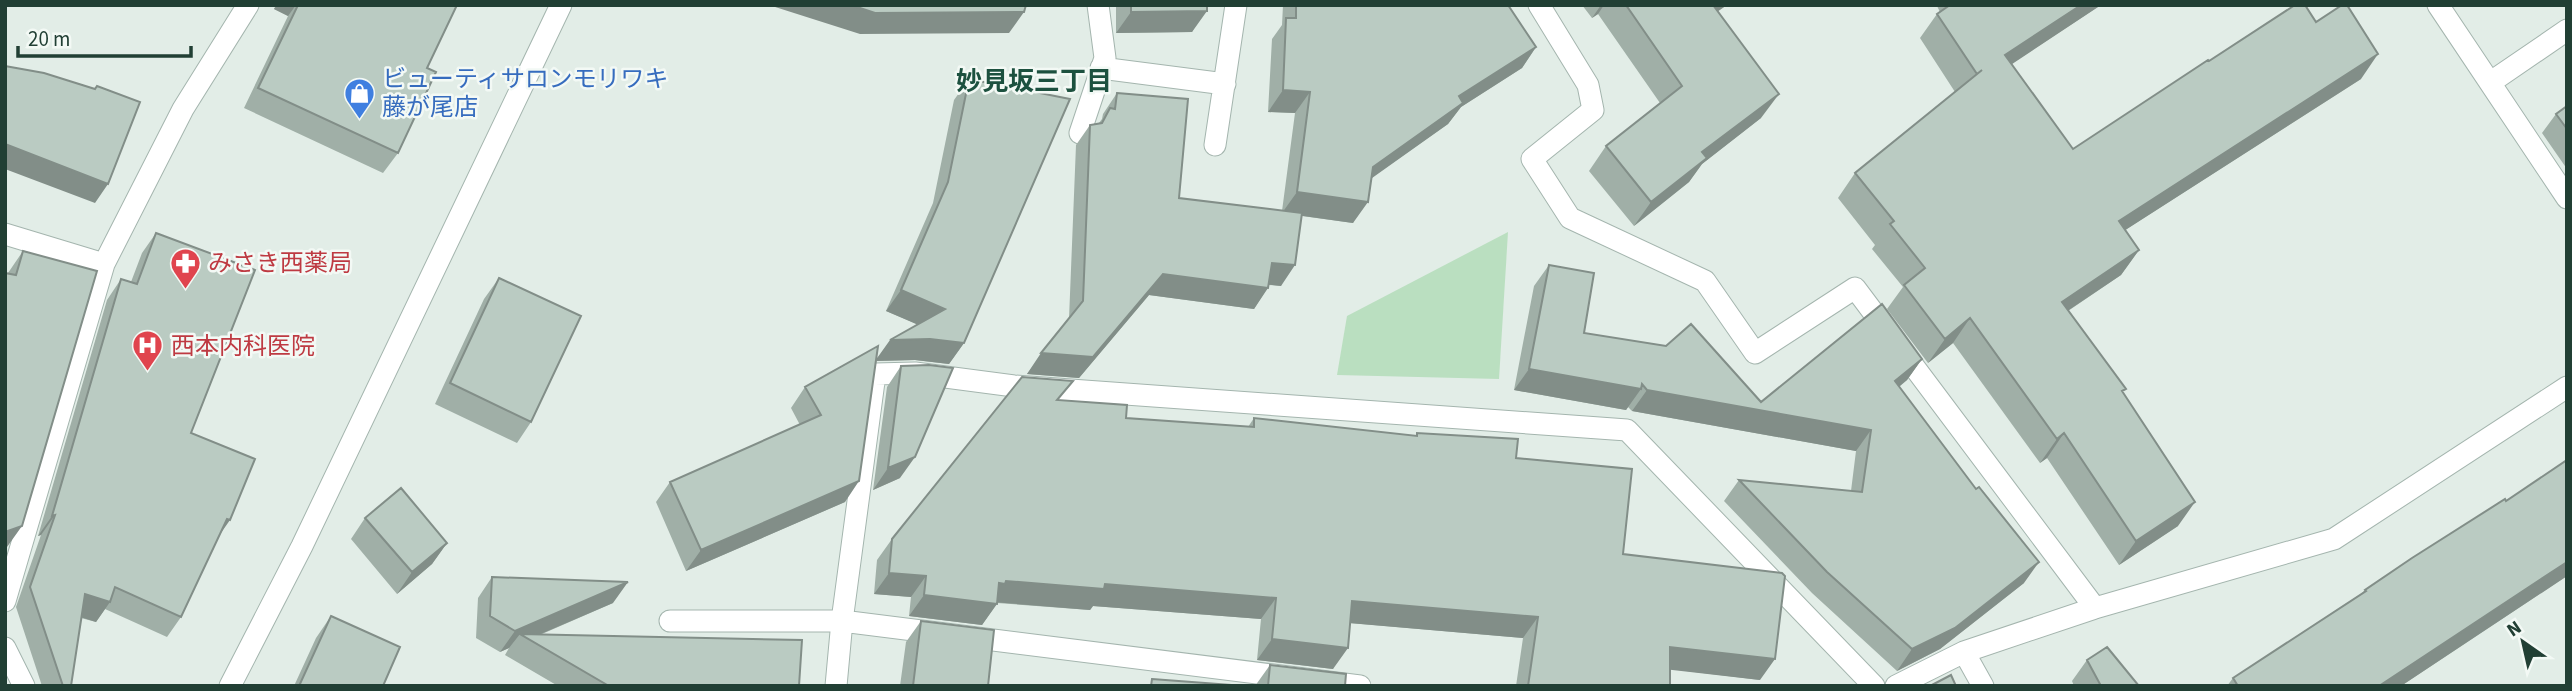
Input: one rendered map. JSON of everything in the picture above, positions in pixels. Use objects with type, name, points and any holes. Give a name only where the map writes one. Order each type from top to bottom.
[{"type":"street","points":[[5,601],[104,264],[183,109],[248,5]]},
{"type":"street","points":[[230,686],[303,546],[561,5]]},
{"type":"street","points":[[1080,134],[1105,58],[1098,5]]},
{"type":"street","points":[[1215,145],[1236,5]]},
{"type":"street","points":[[1539,5],[1588,85],[1593,110],[1532,159],[1570,218],[1704,281],[1755,353],[1854,288],[2095,608]]},
{"type":"street","points":[[2438,5],[2567,198]]},
{"type":"street","points":[[2491,82],[2567,30]]},
{"type":"street","points":[[1101,68],[1225,84]]},
{"type":"street","points":[[5,234],[104,264]]},
{"type":"street","points":[[836,686],[842,621],[875,374],[915,373],[1014,386],[1627,430],[1874,686]]},
{"type":"street","points":[[1896,686],[1964,653],[2095,608],[2334,538],[2567,387]]},
{"type":"street","points":[[670,621],[842,621],[1360,686]]},
{"type":"street","points":[[5,648],[24,686]]},
{"type":"street","points":[[1964,653],[1983,686]]},
{"type":"green space","points":[[1508,232],[1499,379],[1337,375],[1347,316]]},
{"type":"building","points":[[298,5],[457,5],[427,68],[436,72],[398,153],[258,88]]},
{"type":"building","points":[[851,5],[1026,5],[1024,12],[875,13]]},
{"type":"building","points":[[1131,5],[1207,5],[1207,11],[1131,12]]},
{"type":"building","points":[[1296,5],[1508,5],[1536,47],[1459,96],[1463,103],[1373,167],[1368,202],[1297,192],[1310,92],[1283,90],[1286,18],[1296,18]]},
{"type":"building","points":[[1626,5],[1713,5],[1779,94],[1702,152],[1707,158],[1651,202],[1606,146],[1682,86]]},
{"type":"building","points":[[1950,5],[2081,5],[2005,55],[2073,149],[2295,5],[2305,5],[2316,22],[2342,5],[2347,5],[2378,54],[2119,221],[2139,250],[2062,302],[2126,389],[2122,391],[2195,502],[2136,541],[2064,433],[2057,439],[1970,318],[1945,339],[1904,285],[1925,268],[1890,224],[1894,221],[1855,173],[1982,70],[1977,74],[1937,14]]},
{"type":"building","points":[[5,66],[44,73],[95,89],[97,86],[140,102],[108,184],[5,144]]},
{"type":"building","points":[[969,79],[1070,99],[964,343],[930,339],[890,340],[945,309],[901,290],[948,182]]},
{"type":"building","points":[[1117,93],[1188,99],[1179,198],[1302,213],[1295,265],[1272,263],[1268,288],[1163,274],[1093,357],[1041,353],[1083,301],[1090,125],[1102,123],[1110,108],[1115,109]]},
{"type":"building","points":[[2567,106],[2567,129],[2556,114]]},
{"type":"building","points":[[156,233],[255,270],[191,433],[255,459],[230,520],[227,519],[181,617],[115,587],[110,602],[85,594],[71,686],[63,686],[30,587],[55,515],[52,516],[121,279],[137,284]]},
{"type":"building","points":[[23,251],[97,271],[22,526],[5,532],[5,273],[16,275]]},
{"type":"building","points":[[1549,265],[1594,273],[1584,333],[1666,346],[1691,324],[1761,402],[1882,304],[1922,359],[1895,381],[1976,489],[1979,487],[2039,562],[1955,628],[1912,649],[1827,572],[1739,480],[1862,492],[1871,430],[1647,390],[1642,384],[1641,389],[1529,369]]},
{"type":"building","points":[[499,278],[581,316],[531,422],[450,383]]},
{"type":"building","points":[[878,346],[859,481],[701,550],[670,482],[821,415],[805,387]]},
{"type":"building","points":[[901,366],[953,368],[915,457],[888,468]]},
{"type":"building","points":[[1022,377],[1073,381],[1057,400],[1127,405],[1126,418],[1254,427],[1254,418],[1417,436],[1417,433],[1518,439],[1516,458],[1632,469],[1623,554],[1782,573],[1785,576],[1775,659],[1670,647],[1670,686],[1528,686],[1538,617],[1352,601],[1348,648],[1272,639],[1276,598],[1105,584],[1104,589],[1006,581],[1005,584],[999,583],[997,604],[924,595],[926,576],[889,573],[892,539]]},
{"type":"building","points":[[2567,460],[2567,562],[2379,686],[2238,686],[2233,678],[2412,558]]},
{"type":"building","points":[[401,488],[447,543],[412,572],[365,518]]},
{"type":"building","points":[[492,577],[628,582],[515,631],[490,616]]},
{"type":"building","points":[[331,616],[400,647],[383,686],[299,686]]},
{"type":"building","points":[[921,621],[994,630],[988,686],[913,686]]},
{"type":"building","points":[[520,634],[802,640],[799,686],[609,686]]},
{"type":"building","points":[[2107,647],[2139,686],[2101,686],[2087,660]]},
{"type":"building","points":[[1270,665],[1346,674],[1345,686],[1268,686]]},
{"type":"building","points":[[1951,675],[1956,686],[1930,686]]},
{"type":"building","points":[[1152,679],[1245,686],[1151,686]]},
{"type":"place","name":"ビューティサロンモリワキ 藤が尾店","points":[[359,120]]},
{"type":"place","name":"みさき西薬局","points":[[185,290]]},
{"type":"place","name":"西本内科医院","points":[[148,373]]},
{"type":"district","name":"妙見坂三丁目","points":[[1034,81]]}]
